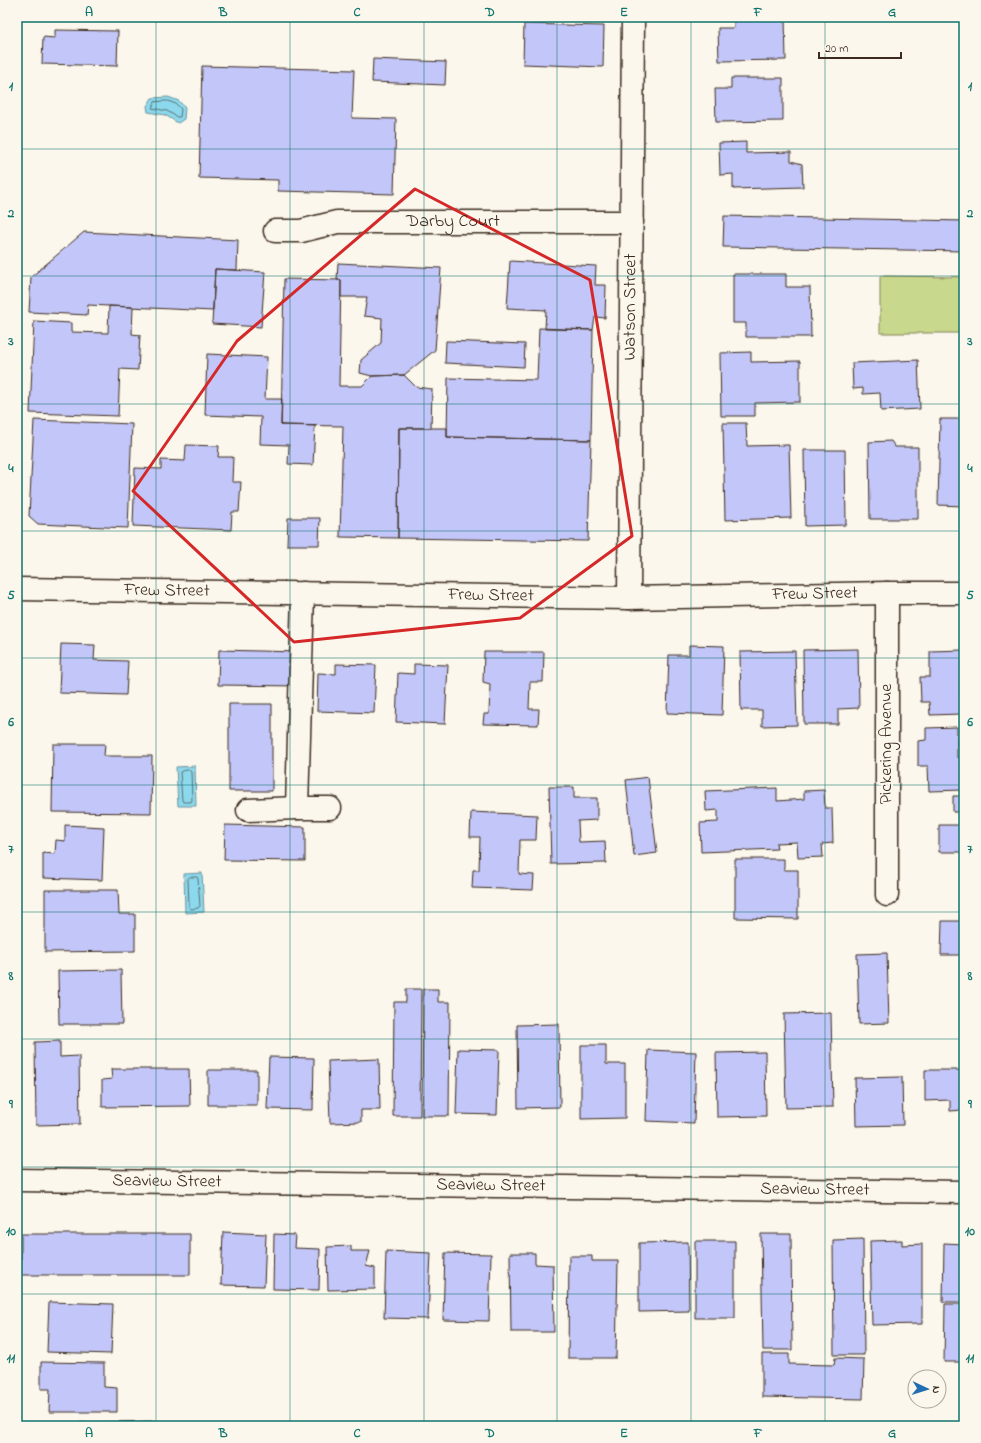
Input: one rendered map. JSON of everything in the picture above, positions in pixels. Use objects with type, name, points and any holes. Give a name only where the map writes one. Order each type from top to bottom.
[{"type":"street","name":"Watson Street","points":[[630,598],[633,17]]},
{"type":"street","name":"Darby Court","points":[[275,231],[301,231],[337,222],[632,222]]},
{"type":"street","name":"Frew Street","points":[[17,590],[630,598],[964,593]]},
{"type":"street","name":"Pickering Avenue","points":[[887,593],[887,895]]},
{"type":"street","points":[[297,808],[303,594]]},
{"type":"street","points":[[248,810],[330,808]]},
{"type":"street","name":"Seaview Street","points":[[17,1180],[964,1192]]},
{"type":"highlighted area","points":[[415,189],[590,280],[632,536],[520,618],[294,642],[133,491],[237,341]]},
{"type":"green space","points":[[880,276],[964,277],[964,333],[880,333]]},
{"type":"water","points":[[168,97],[179,101],[185,108],[184,119],[178,123],[165,115],[148,112],[147,106],[152,98]]},
{"type":"water","points":[[195,766],[196,806],[178,806],[176,767]]},
{"type":"water","points":[[202,873],[204,912],[185,913],[184,874]]},
{"type":"building","points":[[100,17],[127,17],[127,18]]},
{"type":"building","points":[[518,17],[605,17],[605,18],[518,19]]},
{"type":"building","points":[[785,17],[786,60],[719,61],[718,28],[734,28],[734,18]]},
{"type":"building","points":[[524,24],[604,26],[603,67],[523,64]]},
{"type":"building","points":[[55,30],[118,31],[117,66],[42,64],[43,37],[55,38]]},
{"type":"building","points":[[373,59],[446,62],[445,85],[372,82]]},
{"type":"building","points":[[202,66],[354,70],[352,118],[396,119],[394,194],[278,191],[278,180],[199,178]]},
{"type":"building","points":[[731,78],[783,78],[783,121],[716,122],[715,89],[731,89]]},
{"type":"building","points":[[746,142],[746,153],[791,152],[791,161],[802,164],[803,187],[733,189],[733,174],[720,175],[719,143]]},
{"type":"building","points":[[724,216],[964,221],[964,251],[723,247]]},
{"type":"building","points":[[84,232],[238,240],[237,270],[215,269],[213,311],[88,305],[87,315],[29,312],[31,277]]},
{"type":"building","points":[[510,261],[596,266],[595,285],[606,285],[605,318],[595,317],[593,330],[545,329],[546,310],[507,308]]},
{"type":"building","points":[[338,263],[441,268],[435,350],[404,375],[372,376],[360,373],[361,360],[381,343],[382,318],[364,316],[367,297],[341,297],[341,280],[337,280]]},
{"type":"building","points":[[215,269],[265,272],[261,327],[212,324]]},
{"type":"building","points":[[733,274],[786,274],[786,287],[810,287],[811,337],[746,337],[746,323],[733,323]]},
{"type":"building","points":[[284,279],[341,280],[339,386],[362,386],[372,376],[404,375],[416,387],[432,389],[431,428],[399,428],[398,538],[340,537],[343,426],[281,425]]},
{"type":"building","points":[[109,306],[133,307],[132,334],[140,335],[138,370],[120,369],[118,416],[30,413],[34,321],[71,323],[71,332],[108,333]]},
{"type":"building","points":[[539,328],[593,330],[591,440],[447,437],[448,378],[537,380]]},
{"type":"building","points":[[446,341],[525,344],[524,367],[445,363]]},
{"type":"building","points":[[751,352],[751,362],[800,361],[800,402],[755,403],[755,416],[721,416],[720,353]]},
{"type":"building","points":[[207,354],[267,357],[265,399],[282,399],[281,425],[315,426],[313,465],[288,464],[289,445],[260,444],[261,417],[205,415]]},
{"type":"building","points":[[918,360],[920,409],[881,411],[880,393],[863,394],[863,388],[853,389],[852,363]]},
{"type":"building","points":[[940,419],[964,419],[964,506],[938,505]]},
{"type":"building","points":[[34,420],[132,424],[128,528],[38,524],[29,516]]},
{"type":"building","points":[[723,423],[746,423],[747,446],[789,445],[791,518],[725,520]]},
{"type":"building","points":[[399,428],[447,428],[447,437],[591,440],[588,541],[398,538]]},
{"type":"building","points":[[891,441],[895,447],[918,447],[918,519],[870,519],[869,442]]},
{"type":"building","points":[[186,445],[219,446],[218,457],[233,457],[232,482],[241,482],[239,512],[232,512],[231,530],[133,526],[135,468],[161,469],[161,460],[185,461]]},
{"type":"building","points":[[804,450],[845,450],[846,525],[805,526]]},
{"type":"building","points":[[288,518],[320,518],[319,545],[287,545]]},
{"type":"building","points":[[61,644],[95,645],[94,660],[128,661],[126,695],[59,693]]},
{"type":"building","points":[[689,645],[724,646],[722,715],[667,713],[669,655],[689,655]]},
{"type":"building","points":[[858,649],[859,708],[838,709],[838,724],[804,724],[803,650]]},
{"type":"building","points":[[219,650],[299,652],[299,686],[218,685]]},
{"type":"building","points":[[964,650],[964,684],[960,684],[961,714],[930,715],[929,702],[921,702],[920,677],[930,677],[930,651]]},
{"type":"building","points":[[795,651],[797,725],[762,726],[762,710],[741,710],[740,652]]},
{"type":"building","points":[[484,652],[544,652],[543,682],[530,682],[529,709],[539,709],[538,725],[483,724],[484,714],[489,714],[490,684],[483,682]]},
{"type":"building","points":[[336,664],[376,665],[374,713],[317,711],[318,673],[336,674]]},
{"type":"building","points":[[414,664],[448,665],[445,724],[396,722],[398,673],[414,674]]},
{"type":"building","points":[[229,704],[272,704],[272,791],[229,791]]},
{"type":"building","points":[[957,727],[957,757],[964,757],[964,790],[929,791],[928,766],[918,766],[918,741],[926,740],[926,728]]},
{"type":"building","points":[[53,744],[105,744],[104,756],[152,756],[151,813],[52,812]]},
{"type":"building","points":[[648,777],[657,853],[634,856],[626,780]]},
{"type":"building","points":[[549,787],[574,787],[574,798],[597,798],[597,820],[578,821],[579,842],[605,841],[606,863],[551,864]]},
{"type":"building","points":[[777,788],[777,801],[804,799],[804,791],[824,790],[825,808],[832,808],[833,843],[822,844],[823,857],[798,858],[797,842],[776,843],[777,849],[701,852],[700,823],[718,822],[718,810],[706,811],[705,791]]},
{"type":"building","points":[[953,796],[964,796],[964,812],[953,812]]},
{"type":"building","points":[[471,812],[537,815],[536,840],[520,840],[519,874],[534,875],[533,890],[472,888],[473,870],[479,870],[480,837],[470,837]]},
{"type":"building","points":[[65,825],[104,827],[102,880],[43,878],[43,853],[55,854],[56,840],[65,841]]},
{"type":"building","points":[[225,825],[305,827],[305,861],[224,860]]},
{"type":"building","points":[[939,825],[964,825],[964,852],[939,852]]},
{"type":"building","points":[[735,859],[784,859],[784,870],[798,870],[798,919],[735,918]]},
{"type":"building","points":[[45,890],[118,890],[119,914],[135,914],[135,951],[45,952]]},
{"type":"building","points":[[942,921],[964,921],[964,955],[941,955]]},
{"type":"building","points":[[887,953],[889,1023],[859,1024],[857,954]]},
{"type":"building","points":[[121,970],[122,1024],[59,1024],[58,971]]},
{"type":"building","points":[[406,989],[421,989],[420,1116],[393,1116],[394,1002],[406,1002]]},
{"type":"building","points":[[423,989],[438,989],[438,1002],[450,1002],[449,1116],[422,1116]]},
{"type":"building","points":[[831,1013],[833,1107],[786,1108],[784,1014]]},
{"type":"building","points":[[559,1024],[560,1107],[518,1108],[517,1025]]},
{"type":"building","points":[[60,1041],[60,1057],[79,1056],[80,1124],[36,1125],[35,1042]]},
{"type":"building","points":[[581,1045],[606,1045],[606,1064],[625,1064],[625,1118],[581,1119]]},
{"type":"building","points":[[458,1049],[499,1050],[497,1115],[456,1114]]},
{"type":"building","points":[[648,1050],[696,1052],[694,1123],[646,1121]]},
{"type":"building","points":[[765,1052],[766,1116],[717,1117],[716,1053]]},
{"type":"building","points":[[269,1057],[314,1058],[313,1110],[267,1109]]},
{"type":"building","points":[[379,1059],[380,1110],[361,1110],[361,1122],[330,1123],[328,1061]]},
{"type":"building","points":[[111,1069],[189,1069],[190,1106],[102,1107],[102,1080],[112,1079]]},
{"type":"building","points":[[208,1070],[257,1070],[257,1105],[208,1105]]},
{"type":"building","points":[[925,1070],[964,1070],[964,1110],[950,1111],[950,1100],[925,1101]]},
{"type":"building","points":[[902,1077],[903,1125],[856,1126],[855,1078]]},
{"type":"building","points":[[223,1232],[266,1234],[264,1286],[221,1285]]},
{"type":"building","points":[[21,1234],[190,1234],[190,1275],[21,1275]]},
{"type":"building","points":[[274,1234],[295,1235],[294,1248],[320,1249],[319,1290],[273,1289]]},
{"type":"building","points":[[761,1234],[791,1234],[792,1350],[763,1350]]},
{"type":"building","points":[[863,1239],[864,1355],[834,1355],[833,1240]]},
{"type":"building","points":[[902,1240],[902,1245],[922,1244],[922,1324],[872,1325],[870,1241]]},
{"type":"building","points":[[695,1241],[735,1241],[735,1318],[695,1318]]},
{"type":"building","points":[[688,1242],[689,1311],[639,1312],[639,1243]]},
{"type":"building","points":[[944,1243],[964,1244],[964,1302],[943,1302]]},
{"type":"building","points":[[351,1246],[351,1251],[370,1251],[366,1266],[375,1268],[375,1289],[328,1290],[327,1247]]},
{"type":"building","points":[[386,1251],[431,1253],[428,1319],[384,1318]]},
{"type":"building","points":[[445,1253],[491,1254],[489,1321],[443,1320]]},
{"type":"building","points":[[510,1253],[535,1253],[535,1264],[553,1265],[554,1332],[511,1332]]},
{"type":"building","points":[[569,1256],[592,1256],[592,1261],[618,1261],[616,1358],[568,1358]]},
{"type":"building","points":[[49,1302],[113,1304],[111,1354],[47,1352]]},
{"type":"building","points":[[945,1304],[964,1304],[964,1362],[944,1362]]},
{"type":"building","points":[[762,1354],[789,1354],[789,1364],[834,1365],[835,1358],[864,1359],[863,1399],[762,1397]]},
{"type":"building","points":[[41,1362],[104,1363],[104,1387],[117,1388],[117,1412],[49,1412],[50,1389],[41,1389]]},
{"type":"building","points":[[157,1421],[158,1426],[51,1426],[51,1423]]}]
